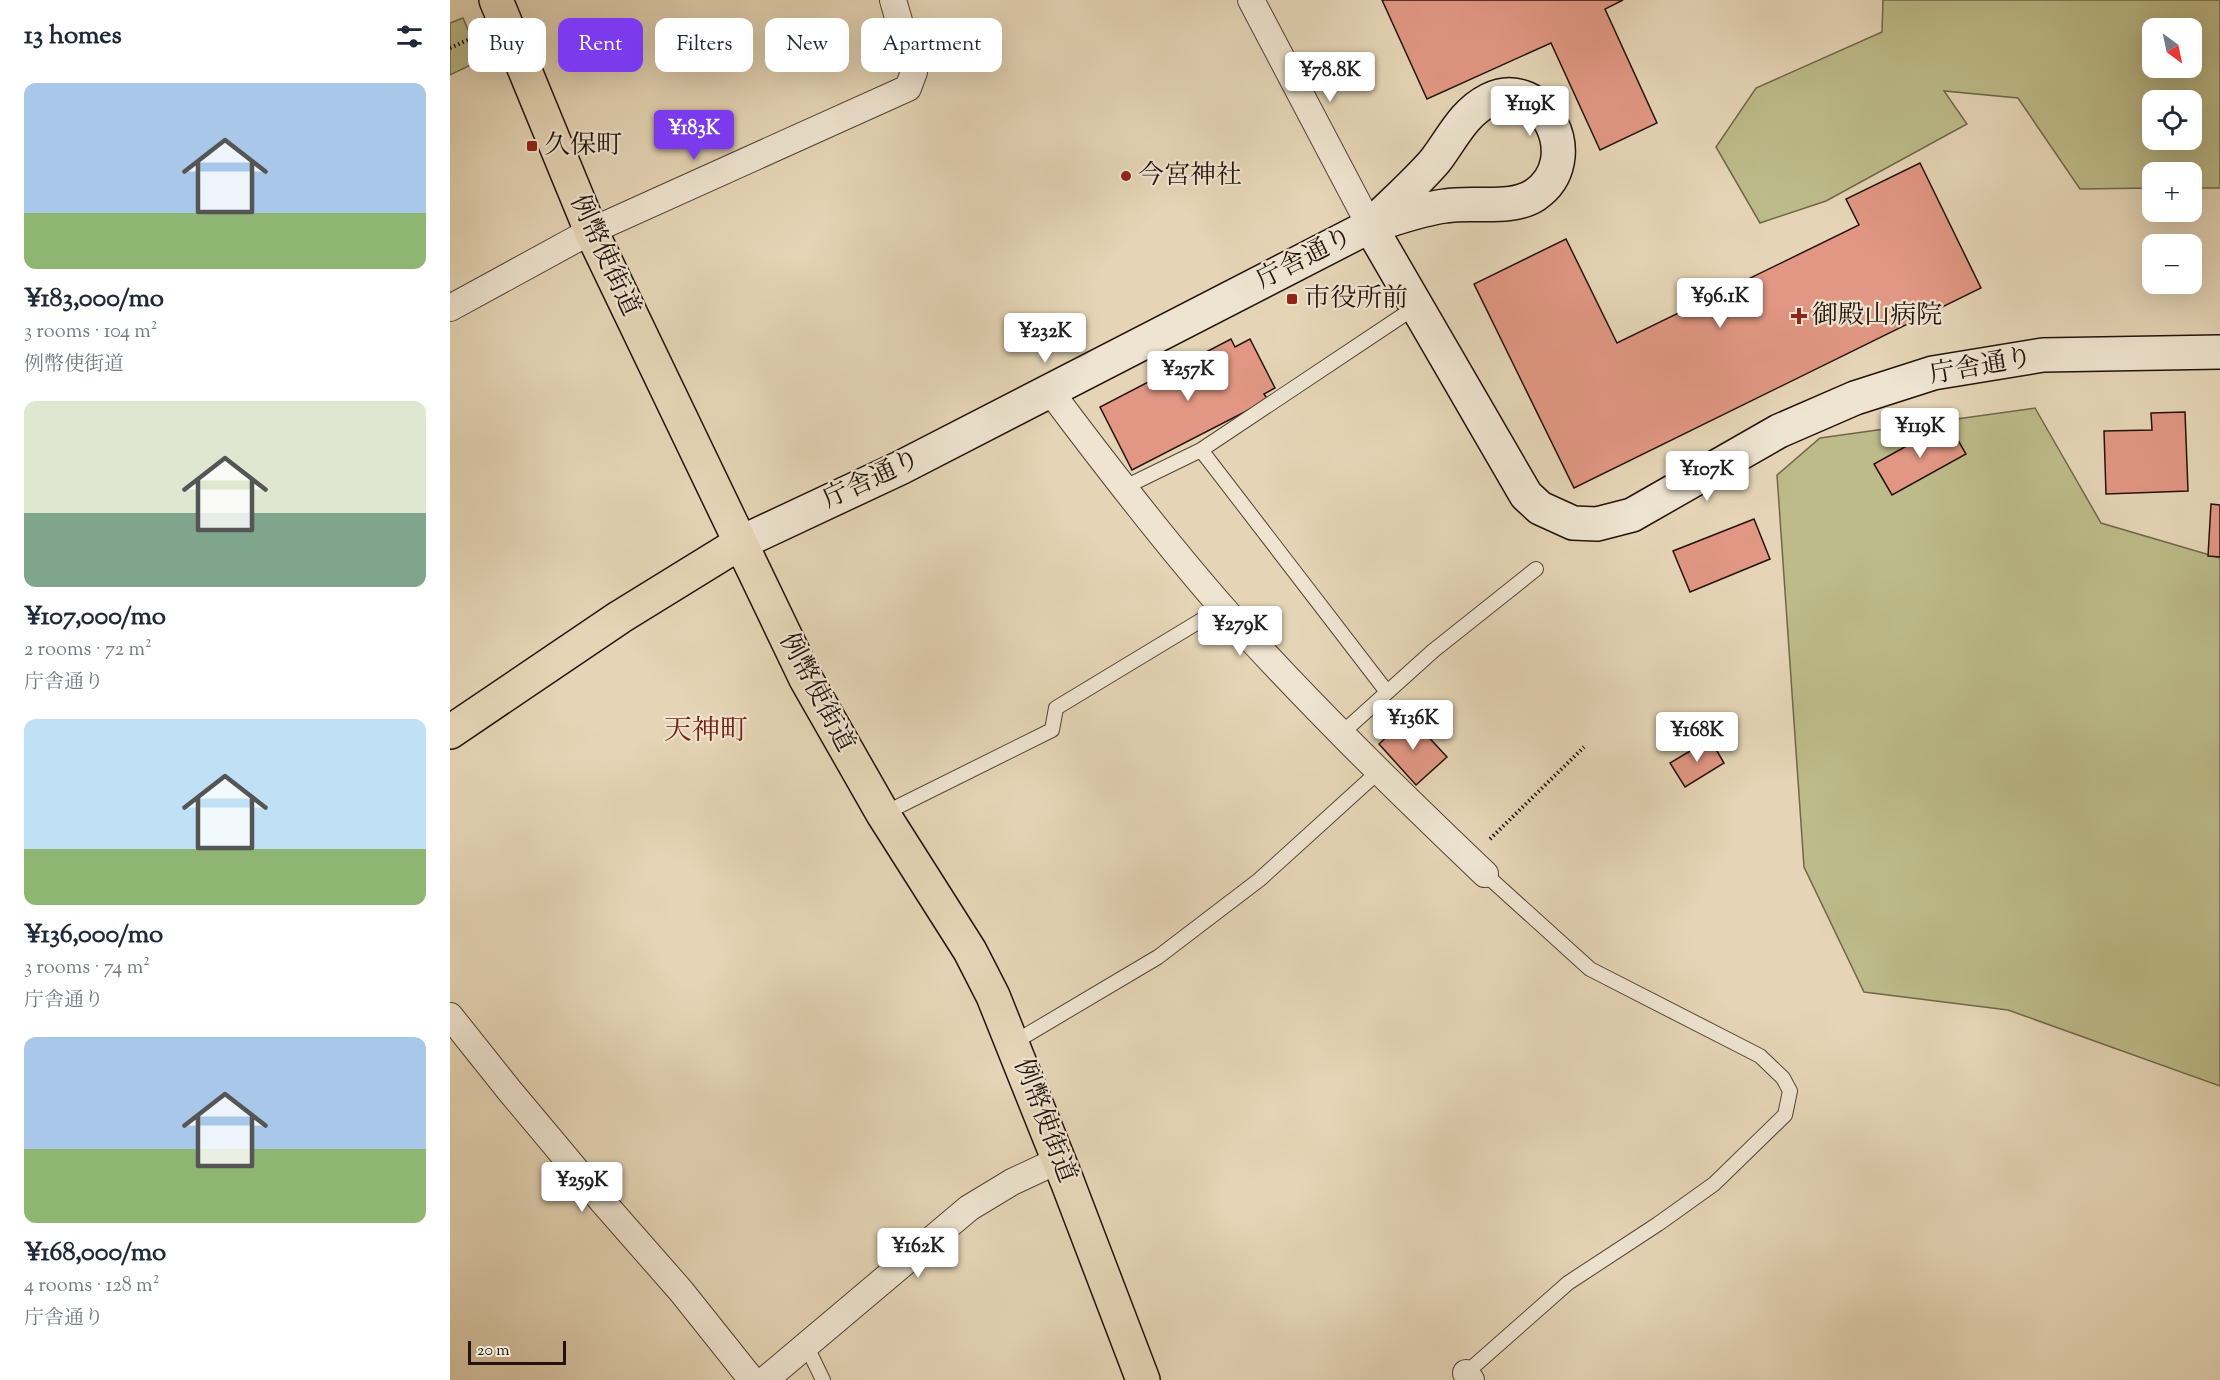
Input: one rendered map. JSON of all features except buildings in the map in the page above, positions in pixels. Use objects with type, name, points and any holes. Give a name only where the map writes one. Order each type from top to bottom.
[{"type":"highway","name":"例幣使街道","points":[[496,0],[591,231],[806,679],[883,814],[970,951],[993,996],[1059,1160],[1143,1380]]},
{"type":"highway","name":"庁舎通り","points":[[450,732],[620,617],[740,543]]},
{"type":"street","points":[[450,308],[591,231],[908,88],[914,72],[893,0]]},
{"type":"street","points":[[1251,0],[1370,226]]},
{"type":"street","points":[[1499,96],[1510,96],[1529,101],[1543,111],[1554,126],[1559,147],[1556,167],[1542,190],[1533,196],[1506,204],[1469,203],[1442,206],[1370,226],[1428,168],[1464,119],[1488,100],[1499,96]]},
{"type":"street","name":"庁舎通り","points":[[740,543],[900,468],[1370,226],[1526,495],[1540,508],[1573,523],[1597,524],[1632,515],[1779,431],[1855,398],[1933,373],[2043,355],[2220,352]]},
{"type":"street","points":[[1050,391],[1124,488],[1222,607],[1378,772],[1477,867]]},
{"type":"street","points":[[450,1016],[508,1090],[602,1202],[681,1291],[752,1380]]},
{"type":"street","points":[[765,1380],[969,1208],[1012,1182],[1059,1160]]},
{"type":"lane","points":[[1124,488],[1201,450],[1417,306]]},
{"type":"lane","points":[[1201,450],[1387,693]]},
{"type":"lane","points":[[1342,733],[1433,651],[1536,569]]},
{"type":"lane","points":[[883,814],[1052,730],[1056,708],[1222,607]]},
{"type":"lane","points":[[1013,1043],[1158,957],[1259,880],[1378,772]]},
{"type":"lane","points":[[1468,1376],[1568,1283],[1714,1184],[1785,1115],[1790,1091],[1783,1078],[1760,1056],[1590,969],[1477,867]]},
{"type":"lane","points":[[806,1345],[823,1380]]},
{"type":"path","points":[[1477,867],[1584,747]]},
{"type":"shaded area","points":[[1883,0],[2220,0],[2220,188],[2202,188],[2202,162],[2142,162],[2142,188],[2080,189],[2018,98],[1944,91],[1967,124],[1826,201],[1760,223],[1716,147],[1756,88],[1882,32]]},
{"type":"shaded area","points":[[463,18],[468,30],[468,66],[450,75],[450,23]]},
{"type":"shaded area","points":[[2035,408],[2101,523],[2220,558],[2220,1086],[2008,1010],[1864,992],[1804,867],[1777,475],[1820,438]]},
{"type":"place","name":"久保町","points":[[532,146]]},
{"type":"place","name":"今宮神社","points":[[1126,176]]},
{"type":"place","name":"市役所前","points":[[1292,299]]},
{"type":"place","name":"御殿山病院","points":[[1799,316]]},
{"type":"district","name":"天神町","points":[[706,732]]}]
